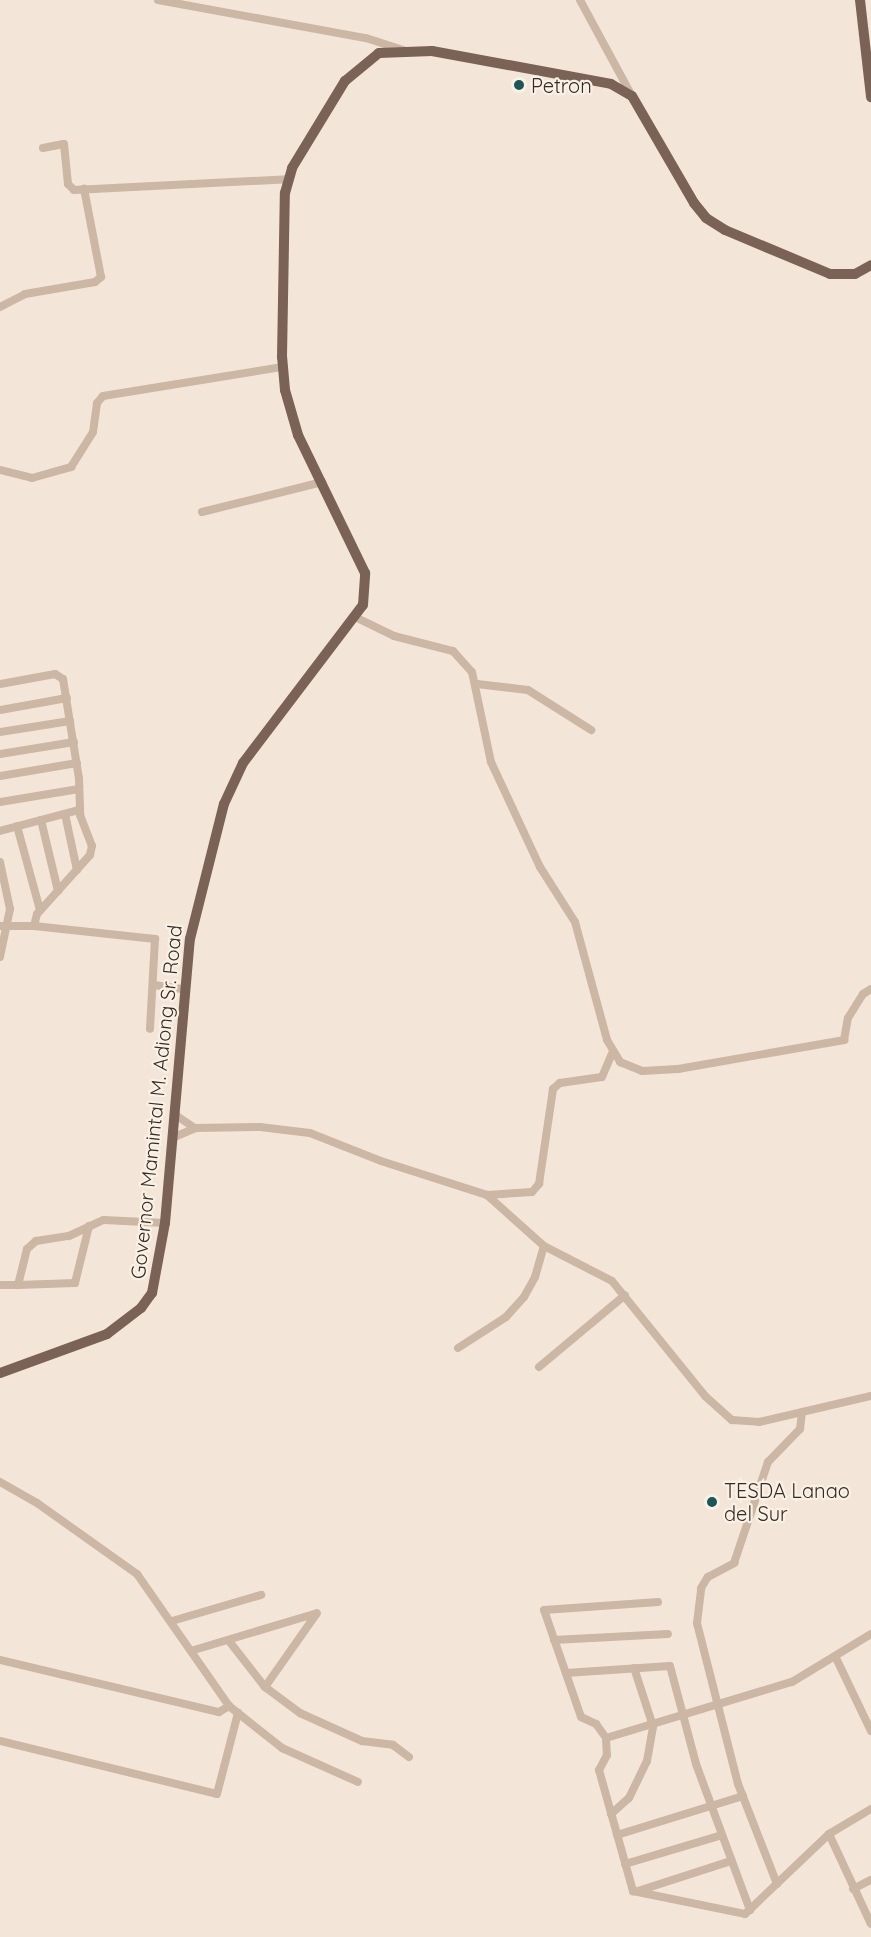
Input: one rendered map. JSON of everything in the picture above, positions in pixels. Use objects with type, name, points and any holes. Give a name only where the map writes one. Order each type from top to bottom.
[{"type":"main road","points":[[860,0],[871,97]]},
{"type":"main road","name":"Governor Mamintal M. Adiong Sr. Road","points":[[0,1373],[85,1345],[125,1323],[152,1293],[165,1223],[190,939],[231,784],[243,763],[357,618],[363,605],[365,573],[291,415],[283,367],[282,225],[288,179],[345,81],[379,53],[404,50],[432,51],[546,70],[611,84],[633,96]]},
{"type":"main road","points":[[633,96],[694,203],[706,218],[725,230],[830,274],[843,277],[871,265]]},
{"type":"street","points":[[158,0],[366,38],[404,50]]},
{"type":"street","points":[[580,0],[633,96]]},
{"type":"street","points":[[43,148],[64,144],[69,186],[74,190],[288,179]]},
{"type":"street","points":[[0,307],[25,294],[95,282],[101,277],[84,189]]},
{"type":"street","points":[[0,470],[32,478],[71,467],[93,432],[97,403],[103,396],[283,367]]},
{"type":"street","points":[[202,512],[322,482]]},
{"type":"street","points":[[357,618],[394,636],[453,651],[477,684],[491,762],[540,867],[575,922],[612,1053],[630,1067],[657,1071],[844,1040],[850,1012],[862,994],[871,989]]},
{"type":"street","points":[[0,684],[58,674],[64,681],[77,764],[79,810],[92,851],[40,910],[34,926]]},
{"type":"street","points":[[477,684],[528,690],[591,730]]},
{"type":"street","points":[[0,710],[67,698]]},
{"type":"street","points":[[0,732],[70,721]]},
{"type":"street","points":[[0,754],[74,742]]},
{"type":"street","points":[[0,777],[77,764]]},
{"type":"street","points":[[0,802],[79,789]]},
{"type":"street","points":[[0,831],[79,810]]},
{"type":"street","points":[[65,814],[77,870]]},
{"type":"street","points":[[41,820],[58,891]]},
{"type":"street","points":[[17,826],[40,910]]},
{"type":"street","points":[[0,866],[10,909],[4,926],[0,957]]},
{"type":"street","points":[[4,926],[34,926],[152,938],[158,946],[150,1029]]},
{"type":"street","points":[[154,985],[184,989]]},
{"type":"street","points":[[172,1138],[195,1128],[260,1127],[310,1133],[381,1161],[487,1195],[532,1192],[539,1184],[553,1089],[560,1083],[602,1077],[612,1053]]},
{"type":"street","points":[[174,1114],[195,1128]]},
{"type":"street","points":[[487,1195],[544,1246],[601,1273],[625,1295],[705,1396],[727,1416],[745,1423],[871,1396]]},
{"type":"street","points":[[18,1285],[30,1244],[69,1236],[89,1226],[117,1219],[165,1223]]},
{"type":"street","points":[[0,1285],[75,1283],[89,1226]]},
{"type":"street","points":[[458,1348],[506,1317],[524,1297],[536,1277],[544,1246]]},
{"type":"street","points":[[539,1367],[625,1295]]},
{"type":"street","points":[[777,1884],[742,1796],[697,1623],[701,1588],[708,1577],[734,1563],[768,1462],[800,1429],[802,1412]]},
{"type":"street","points":[[0,1482],[38,1503],[137,1574],[194,1650],[229,1706],[282,1748],[358,1782]]},
{"type":"street","points":[[172,1620],[261,1595]]},
{"type":"street","points":[[636,1892],[625,1864],[599,1770],[607,1755],[606,1738],[596,1724],[581,1717],[544,1610],[658,1602]]},
{"type":"street","points":[[194,1650],[318,1613],[265,1687]]},
{"type":"street","points":[[555,1640],[668,1634]]},
{"type":"street","points":[[606,1738],[683,1717],[792,1682],[836,1658],[871,1634]]},
{"type":"street","points":[[229,1641],[265,1687],[323,1726],[362,1741],[393,1745],[409,1757]]},
{"type":"street","points":[[836,1658],[871,1731]]},
{"type":"street","points":[[0,1660],[219,1712],[229,1706]]},
{"type":"street","points":[[566,1673],[670,1666],[683,1717],[711,1806],[750,1910]]},
{"type":"street","points":[[611,1814],[629,1798],[647,1761],[653,1725],[634,1668]]},
{"type":"street","points":[[0,1741],[217,1794],[238,1713]]},
{"type":"street","points":[[617,1835],[742,1796]]},
{"type":"street","points":[[636,1892],[745,1914],[829,1834],[871,1809]]},
{"type":"street","points":[[829,1834],[853,1890],[871,1924]]},
{"type":"street","points":[[625,1864],[722,1835]]},
{"type":"street","points":[[636,1892],[731,1861]]},
{"type":"street","points":[[853,1890],[871,1880]]},
{"type":"place","name":"Petron","points":[[519,85]]},
{"type":"place","name":"TESDA Lanao del Sur","points":[[712,1502]]}]
